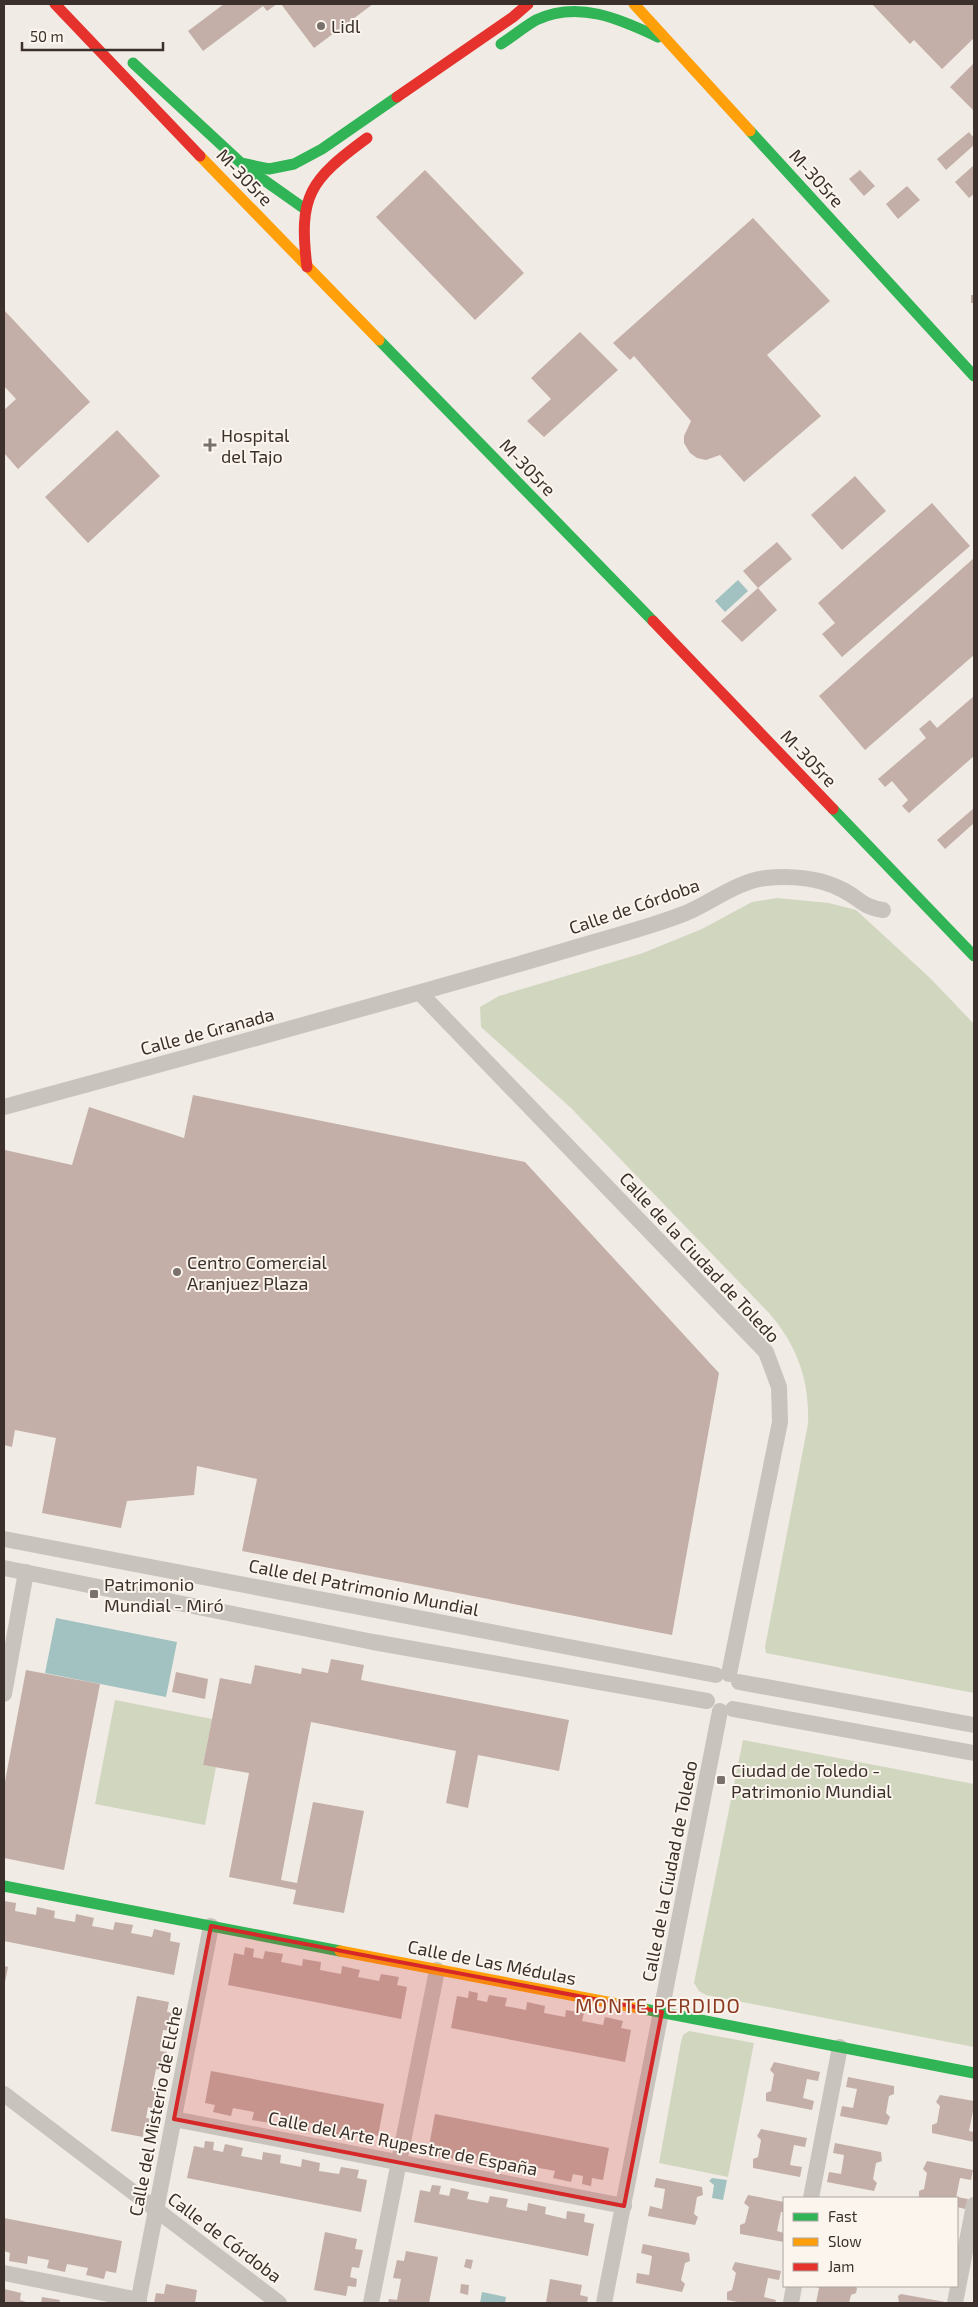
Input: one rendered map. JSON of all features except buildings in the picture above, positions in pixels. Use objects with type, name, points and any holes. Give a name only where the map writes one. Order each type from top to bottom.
[{"type":"main road","name":"M-305re","points":[[55,4],[307,267],[605,571],[974,956]]},
{"type":"main road","points":[[241,163],[269,169],[294,164],[322,149],[513,17],[528,4]]},
{"type":"main road","name":"M-305re","points":[[634,4],[974,376]]},
{"type":"main road","points":[[491,52],[543,17],[569,10],[592,11],[613,16],[669,42]]},
{"type":"main road","points":[[79,28],[121,55],[241,163],[292,202],[305,209]]},
{"type":"main road","points":[[307,267],[302,232],[307,196],[313,185],[331,163],[379,130]]},
{"type":"main road","name":"Calle de Las Médulas","points":[[4,1886],[974,2073]]},
{"type":"street","name":"Calle de Córdoba","points":[[421,994],[686,913],[754,880],[767,878],[802,879],[832,884],[844,890],[867,908],[883,910]]},
{"type":"street","name":"Calle de Granada","points":[[4,1107],[421,994]]},
{"type":"street","name":"Calle de la Ciudad de Toledo","points":[[421,994],[766,1352],[779,1387],[780,1422],[728,1677]]},
{"type":"street","name":"Calle del Patrimonio Mundial","points":[[4,1539],[700,1670],[974,1725]]},
{"type":"street","points":[[4,1568],[373,1642],[974,1754]]},
{"type":"street","points":[[4,1694],[26,1572]]},
{"type":"street","points":[[728,1677],[743,1694],[738,1705],[720,1707],[705,1689],[711,1678],[728,1677]]},
{"type":"street","name":"Calle de la Ciudad de Toledo","points":[[604,2303],[720,1707]]},
{"type":"street","name":"Calle del Misterio de Elche","points":[[138,2302],[211,1926]]},
{"type":"street","points":[[371,2303],[437,1970]]},
{"type":"street","points":[[811,2197],[840,2047]]},
{"type":"street","name":"Calle de Córdoba","points":[[4,2094],[279,2303]]},
{"type":"street","name":"Calle del Arte Rupestre de España","points":[[174,2119],[624,2206]]},
{"type":"street","points":[[955,2303],[974,2205]]},
{"type":"street","points":[[4,2273],[138,2302]]},
{"type":"street","points":[[790,2303],[794,2287]]},
{"type":"highlighted area","points":[[211,1926],[662,2012],[624,2206],[174,2119]]},
{"type":"green space","points":[[777,898],[829,903],[856,910],[930,978],[974,1024],[974,1693],[766,1653],[765,1647],[808,1424],[807,1393],[800,1364],[787,1338],[769,1313],[571,1108],[481,1027],[480,1007],[499,996],[643,953],[702,929],[752,902]]},
{"type":"green space","points":[[115,1700],[212,1719],[203,1765],[216,1767],[205,1825],[95,1804]]},
{"type":"green space","points":[[743,1740],[974,1784],[974,2047],[706,1995],[699,1991],[694,1983]]},
{"type":"green space","points":[[689,2031],[754,2043],[728,2177],[659,2163],[681,2042],[683,2035]]},
{"type":"water","points":[[738,580],[748,591],[725,612],[715,601]]},
{"type":"water","points":[[56,1618],[177,1642],[166,1697],[45,1673]]},
{"type":"water","points":[[712,2178],[727,2180],[723,2200],[712,2198],[714,2185],[709,2181]]},
{"type":"water","points":[[482,2292],[506,2297],[505,2303],[480,2303]]},
{"type":"traffic: fast","points":[[501,44],[536,20],[552,14],[567,12],[583,12],[614,18],[658,37]]},
{"type":"traffic: fast","points":[[133,63],[241,163],[269,169],[294,164],[322,149],[397,97]]},
{"type":"traffic: fast","points":[[750,131],[974,376]]},
{"type":"traffic: fast","points":[[244,166],[305,209]]},
{"type":"traffic: fast","points":[[379,340],[653,621]]},
{"type":"traffic: fast","points":[[833,809],[974,956]]},
{"type":"traffic: fast","points":[[4,1886],[340,1951]]},
{"type":"traffic: fast","points":[[644,2009],[974,2073]]},
{"type":"traffic: slow","points":[[634,4],[750,131]]},
{"type":"traffic: slow","points":[[200,156],[379,340]]},
{"type":"traffic: slow","points":[[340,1951],[644,2009]]},
{"type":"traffic: jam","points":[[55,4],[200,156]]},
{"type":"traffic: jam","points":[[397,97],[513,17],[528,4]]},
{"type":"traffic: jam","points":[[307,267],[305,222],[307,206],[312,191],[332,166],[367,138]]},
{"type":"traffic: jam","points":[[653,621],[833,809]]},
{"type":"place","name":"Lidl","points":[[321,26]]},
{"type":"place","name":"Hospital del Tajo","points":[[210,445]]},
{"type":"place","name":"Centro Comercial Aranjuez Plaza","points":[[177,1272]]},
{"type":"place","name":"Patrimonio Mundial - Miró","points":[[94,1594]]},
{"type":"place","name":"Ciudad de Toledo - Patrimonio Mundial","points":[[721,1780]]},
{"type":"district","name":"MONTE PERDIDO","points":[[658,2005]]}]
